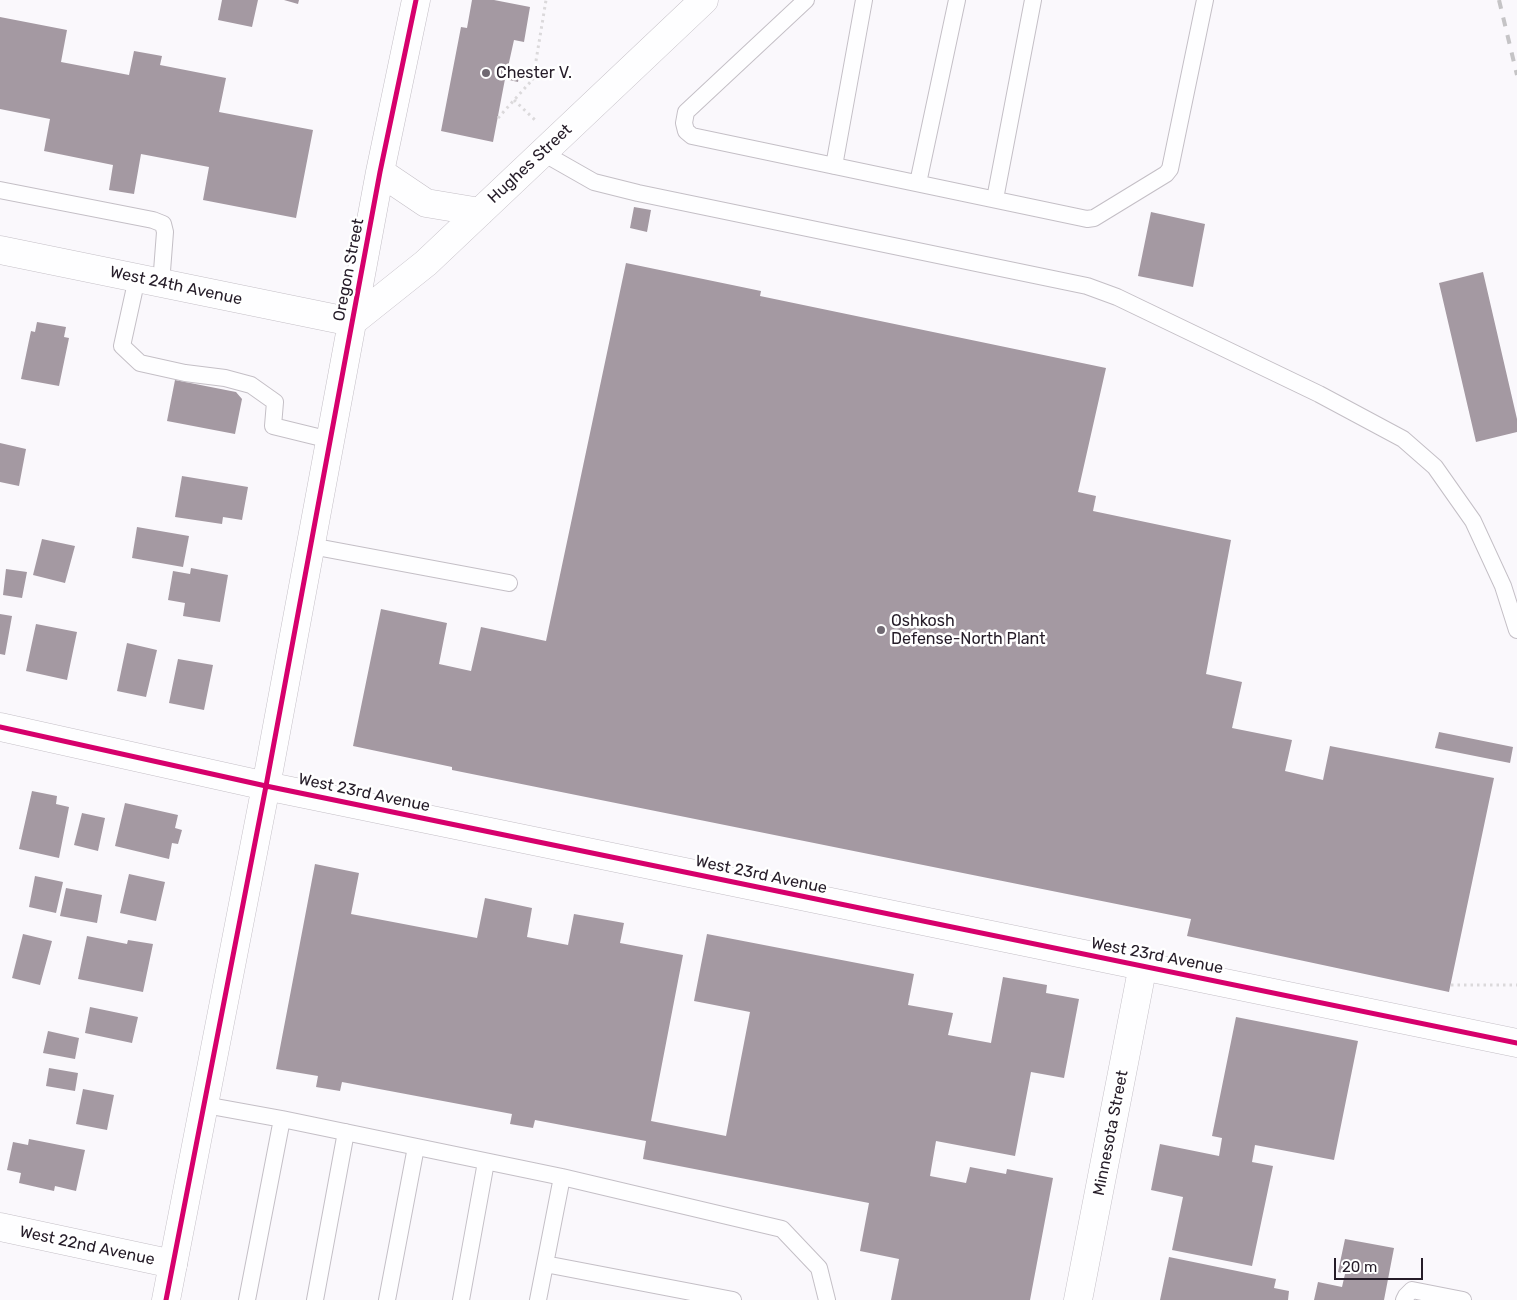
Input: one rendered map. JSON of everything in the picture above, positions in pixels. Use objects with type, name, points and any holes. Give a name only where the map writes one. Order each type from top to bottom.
[{"type":"street","name":"Oregon Street","points":[[166,1300],[266,786],[380,172],[416,0]]},
{"type":"street","name":"Hughes Street","points":[[352,322],[426,264],[704,0]]},
{"type":"street","points":[[380,172],[426,203],[480,212]]},
{"type":"street","name":"West 24th Avenue","points":[[0,250],[352,322]]},
{"type":"street","name":"West 23rd Avenue","points":[[0,727],[266,786],[1517,1043]]},
{"type":"street","name":"Minnesota Street","points":[[1078,1300],[1143,965]]},
{"type":"street","name":"West 22nd Avenue","points":[[0,1227],[173,1264]]},
{"type":"lane","points":[[806,0],[686,112],[684,123],[686,131],[692,136],[1087,219],[1094,218],[1166,174],[1170,169],[1204,0]]},
{"type":"lane","points":[[834,166],[864,0]]},
{"type":"lane","points":[[918,183],[957,0]]},
{"type":"lane","points":[[995,199],[1032,0]]},
{"type":"lane","points":[[543,153],[594,182],[638,193],[1087,286],[1117,297],[1319,394],[1403,439],[1435,466],[1473,521],[1503,586],[1517,630]]},
{"type":"lane","points":[[0,190],[153,220],[163,224],[165,232],[149,281],[122,346],[140,363],[225,378],[251,385],[275,402],[273,426],[330,440]]},
{"type":"lane","points":[[311,546],[509,583]]},
{"type":"lane","points":[[205,1106],[346,1132],[562,1177],[782,1229],[819,1268],[827,1300]]},
{"type":"lane","points":[[247,1300],[282,1120]]},
{"type":"lane","points":[[315,1300],[346,1132]]},
{"type":"lane","points":[[387,1300],[416,1147]]},
{"type":"lane","points":[[460,1300],[486,1162]]},
{"type":"lane","points":[[538,1300],[562,1177]]},
{"type":"lane","points":[[545,1264],[733,1300]]},
{"type":"lane","points":[[1404,1300],[1412,1290],[1463,1300]]},
{"type":"path","points":[[498,118],[533,79],[546,0]]},
{"type":"path","points":[[519,76],[533,79]]},
{"type":"path","points":[[1451,985],[1517,985]]},
{"type":"building","points":[[222,0],[258,0],[252,27],[218,20]]},
{"type":"building","points":[[284,0],[299,0],[298,4]]},
{"type":"building","name":"Chester V.","points":[[472,0],[494,0],[530,7],[524,42],[514,40],[508,67],[520,70],[518,82],[505,79],[493,142],[441,131],[461,27],[467,28]]},
{"type":"building","points":[[0,17],[67,30],[61,62],[129,75],[134,51],[162,56],[160,65],[226,78],[219,112],[313,130],[296,218],[203,200],[209,167],[141,154],[134,194],[109,190],[113,165],[44,151],[50,119],[0,109]]},
{"type":"building","points":[[634,207],[651,210],[647,232],[630,228]]},
{"type":"building","points":[[1151,212],[1205,224],[1193,287],[1138,276]]},
{"type":"building","name":"Oshkosh Defense-North Plant","points":[[626,263],[761,291],[760,296],[1106,368],[1078,492],[1096,496],[1093,511],[1231,540],[1206,674],[1242,682],[1232,728],[1292,740],[1285,771],[1323,780],[1330,746],[1494,778],[1449,992],[1187,936],[1191,919],[452,770],[452,767],[353,746],[381,609],[447,623],[439,664],[471,671],[481,627],[546,641]]},
{"type":"building","points":[[1483,272],[1517,419],[1517,432],[1476,442],[1439,283]]},
{"type":"building","points":[[37,322],[66,327],[64,337],[69,338],[59,386],[21,379],[31,331],[35,332]]},
{"type":"building","points":[[175,380],[236,392],[242,399],[235,434],[167,421]]},
{"type":"building","points":[[0,443],[26,449],[19,486],[0,482]]},
{"type":"building","points":[[182,476],[248,487],[242,520],[223,517],[222,524],[175,517]]},
{"type":"building","points":[[137,527],[189,536],[183,567],[132,558]]},
{"type":"building","points":[[42,539],[75,546],[65,583],[33,575]]},
{"type":"building","points":[[191,568],[228,575],[220,622],[183,616],[185,603],[168,600],[173,571],[190,574]]},
{"type":"building","points":[[6,569],[27,572],[22,598],[3,595]]},
{"type":"building","points":[[0,614],[12,616],[5,655],[0,654]]},
{"type":"building","points":[[36,624],[77,632],[67,680],[26,671]]},
{"type":"building","points":[[127,643],[157,650],[146,697],[117,691]]},
{"type":"building","points":[[178,659],[213,665],[204,710],[169,703]]},
{"type":"building","points":[[1439,732],[1513,747],[1510,763],[1435,748]]},
{"type":"building","points":[[32,791],[57,796],[56,804],[69,807],[59,858],[19,849]]},
{"type":"building","points":[[125,803],[178,815],[175,828],[182,830],[178,844],[172,843],[169,859],[115,846]]},
{"type":"building","points":[[82,813],[105,818],[98,851],[74,845]]},
{"type":"building","points":[[315,864],[359,873],[351,914],[477,938],[485,898],[532,908],[527,937],[568,945],[574,914],[624,923],[620,943],[683,955],[651,1121],[726,1136],[750,1012],[694,1001],[707,934],[914,974],[908,1005],[953,1013],[948,1035],[991,1043],[1003,977],[1047,985],[1046,993],[1079,999],[1064,1078],[1031,1072],[1015,1156],[936,1141],[930,1176],[966,1183],[970,1167],[1006,1174],[1007,1169],[1053,1178],[1030,1300],[891,1300],[899,1259],[860,1251],[869,1203],[643,1159],[646,1141],[535,1120],[533,1128],[510,1124],[512,1114],[342,1082],[340,1091],[316,1087],[318,1076],[276,1069]]},
{"type":"building","points":[[129,874],[165,882],[156,921],[120,913]]},
{"type":"building","points":[[35,876],[63,882],[56,913],[29,907]]},
{"type":"building","points":[[66,888],[102,895],[97,923],[60,916]]},
{"type":"building","points":[[23,934],[52,941],[40,985],[12,978]]},
{"type":"building","points":[[87,936],[127,944],[128,940],[153,944],[143,992],[78,979]]},
{"type":"building","points":[[90,1007],[138,1017],[132,1043],[85,1033]]},
{"type":"building","points":[[1236,1017],[1358,1041],[1334,1160],[1255,1145],[1252,1162],[1273,1166],[1252,1266],[1172,1250],[1183,1197],[1151,1190],[1160,1144],[1219,1156],[1222,1138],[1212,1136]]},
{"type":"building","points":[[48,1031],[79,1038],[75,1059],[43,1053]]},
{"type":"building","points":[[49,1068],[78,1073],[75,1091],[46,1086]]},
{"type":"building","points":[[83,1089],[114,1095],[107,1130],[76,1124]]},
{"type":"building","points":[[29,1139],[85,1150],[76,1191],[55,1186],[54,1191],[19,1183],[21,1173],[7,1170],[13,1142],[28,1145]]},
{"type":"building","points":[[1345,1239],[1394,1248],[1384,1300],[1314,1300],[1318,1282],[1342,1287],[1345,1274],[1338,1272]]},
{"type":"building","points":[[1169,1257],[1276,1279],[1274,1288],[1289,1291],[1288,1300],[1160,1300]]},
{"type":"railway","points":[[1499,0],[1517,75]]},
{"type":"cycle path","points":[[166,1300],[266,786],[380,172],[416,0]]},
{"type":"cycle path","points":[[0,727],[266,786],[1517,1043]]},
{"type":"place","name":"Chester V.","points":[[486,73]]},
{"type":"place","name":"Oshkosh Defense-North Plant","points":[[881,630]]}]
